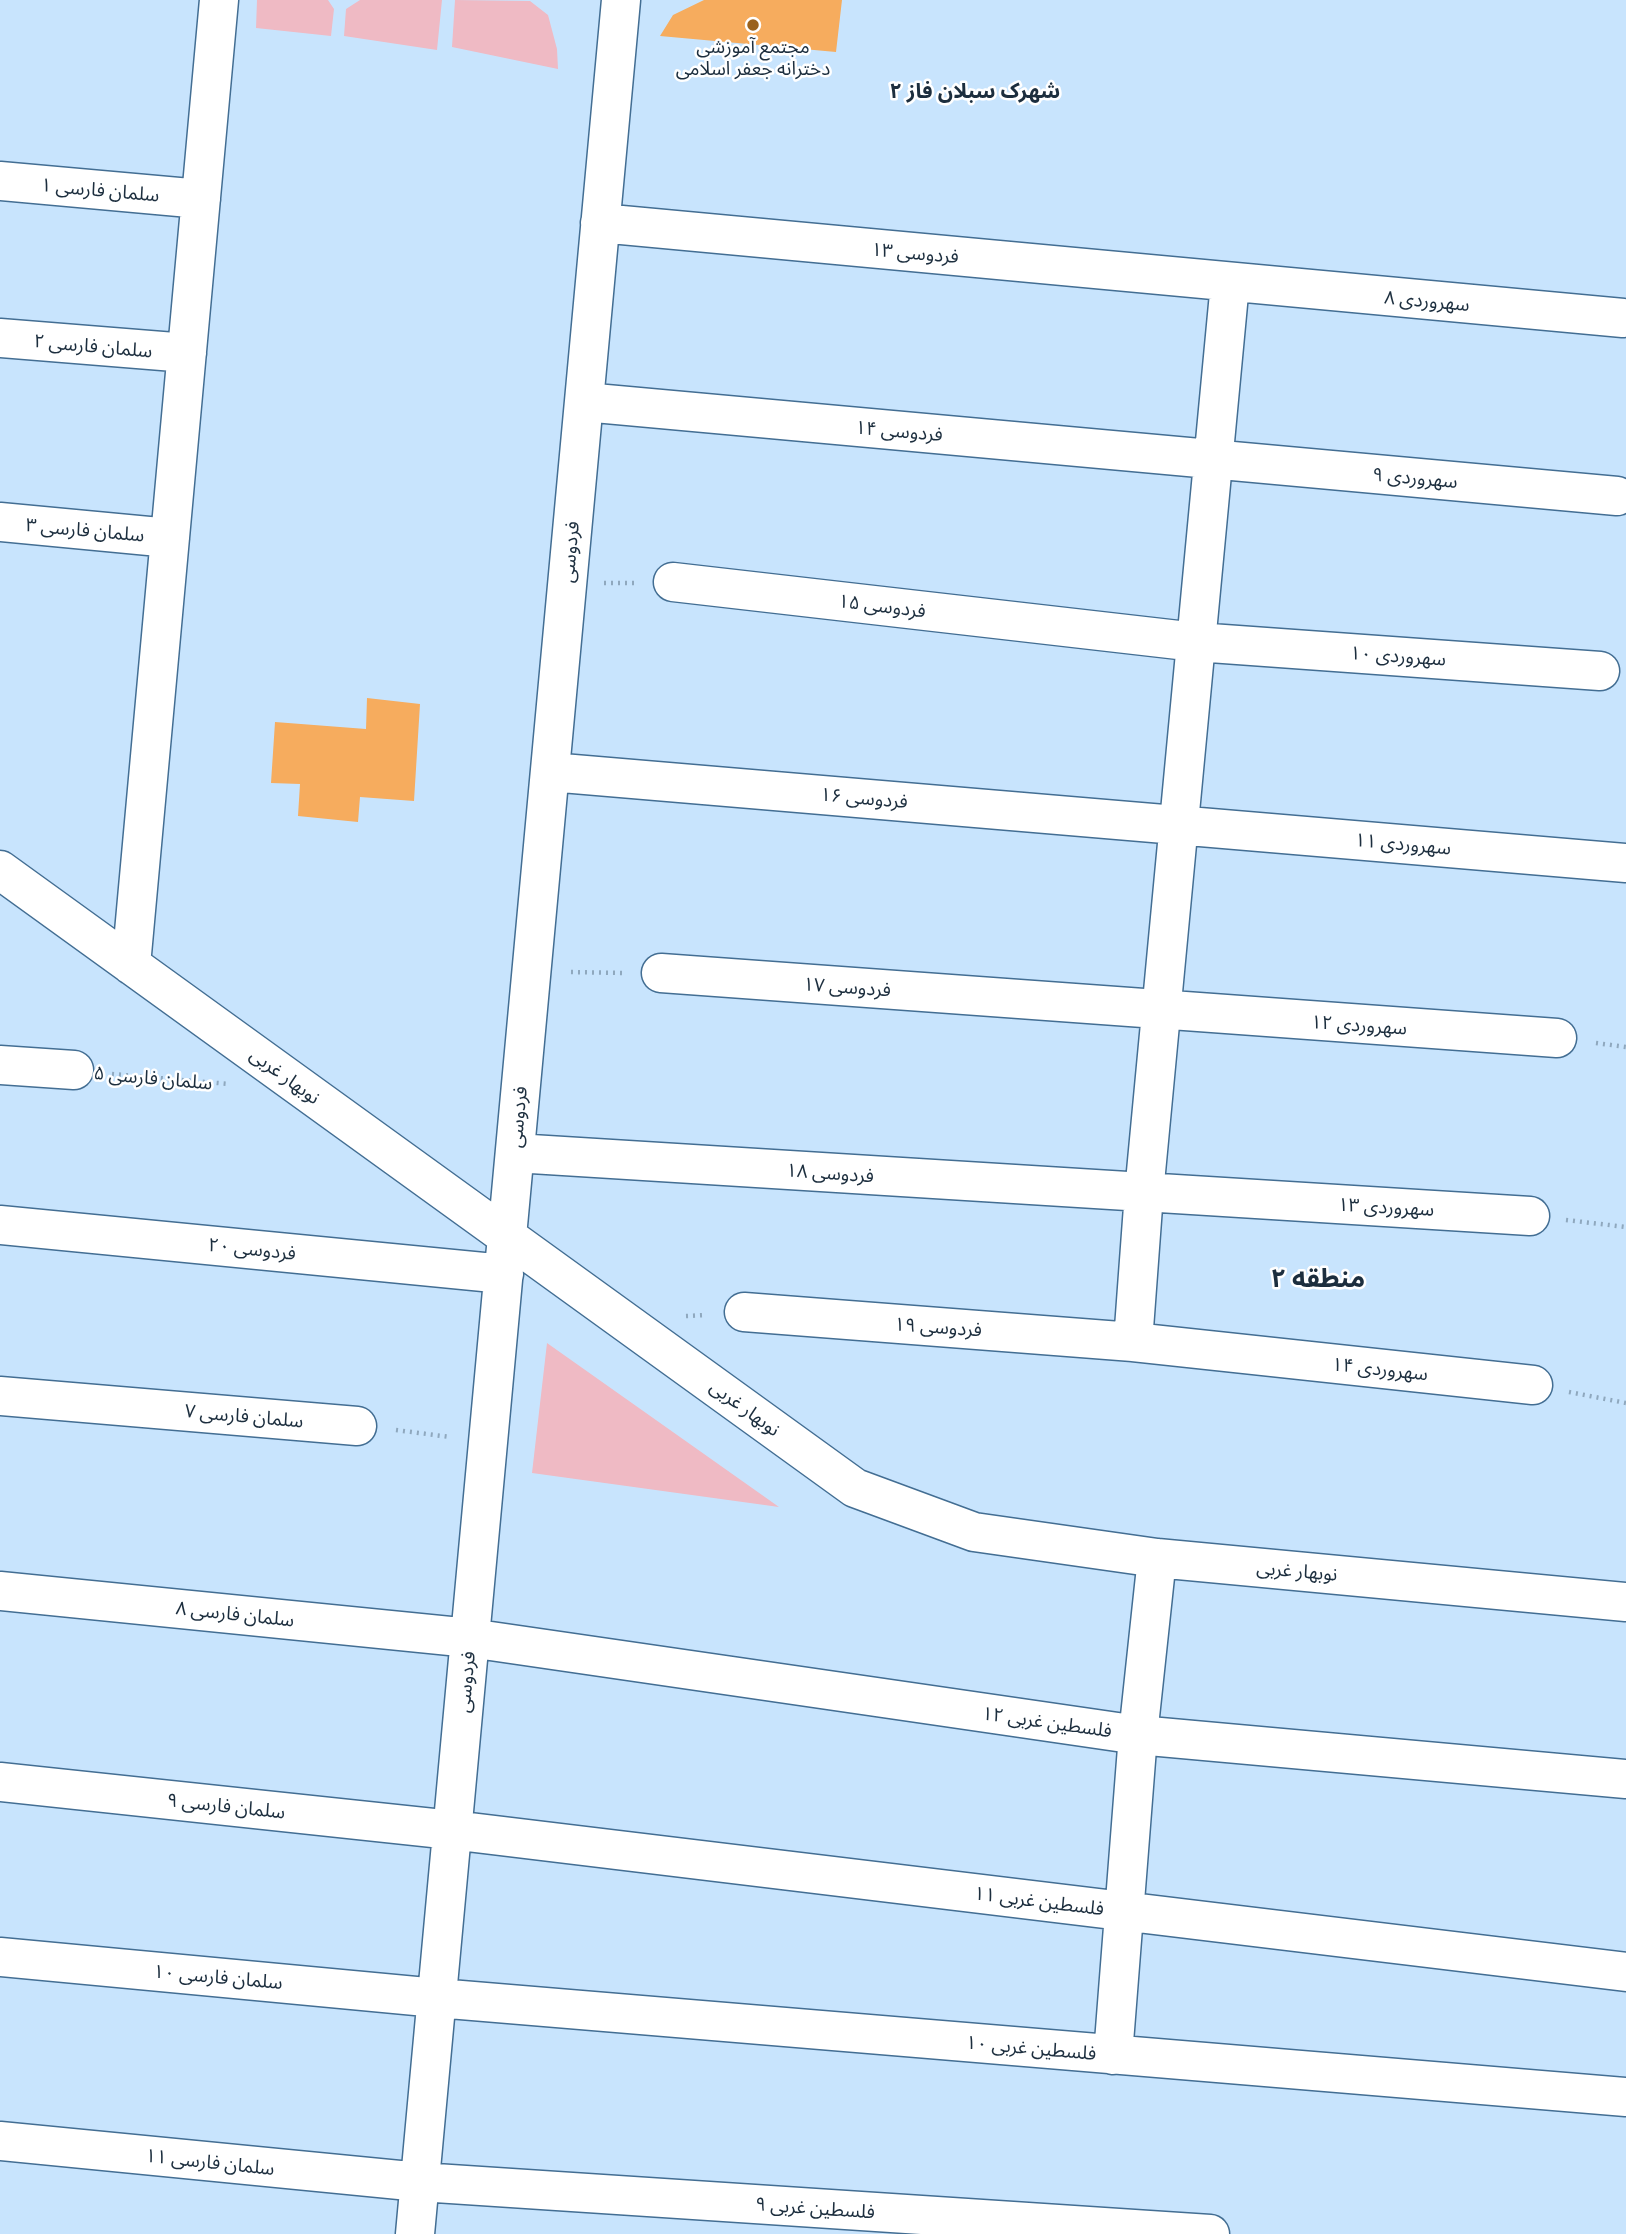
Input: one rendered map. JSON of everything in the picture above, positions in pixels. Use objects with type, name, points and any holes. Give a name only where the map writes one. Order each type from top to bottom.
[{"type":"street","points":[[131,965],[219,0]]},
{"type":"street","name":"فردوسی","points":[[415,2234],[621,0]]},
{"type":"street","name":"سلمان فارسی ۱","points":[[0,181],[201,199]]},
{"type":"street","name":"فردوسی ۱۳","points":[[600,223],[1230,283]]},
{"type":"street","points":[[1133,1342],[1144,1193],[1230,283]]},
{"type":"street","name":"سهروردی ۸","points":[[1230,283],[1623,318]]},
{"type":"street","name":"سلمان فارسی ۲","points":[[0,338],[187,353]]},
{"type":"street","name":"فردوسی ۱۴","points":[[584,402],[1213,460]]},
{"type":"street","name":"سهروردی ۹","points":[[1213,460],[1617,496]]},
{"type":"street","name":"سلمان فارسی ۳","points":[[0,522],[170,538]]},
{"type":"street","name":"فردوسی ۱۵","points":[[673,582],[1196,642]]},
{"type":"street","name":"سهروردی ۱۰","points":[[1196,642],[1600,671]]},
{"type":"street","name":"فردوسی ۱۶","points":[[550,772],[1179,825]]},
{"type":"street","name":"سهروردی ۱۱","points":[[1179,825],[1626,863]]},
{"type":"street","name":"نوبهار غربی","points":[[0,870],[17,893],[131,965],[855,1488],[974,1532],[1157,1558],[1626,1602]]},
{"type":"street","name":"فردوسی ۱۷","points":[[661,973],[1162,1011]]},
{"type":"street","name":"سهروردی ۱۲","points":[[1162,1011],[1557,1038]]},
{"type":"street","name":"سلمان فارسی ۵","points":[[0,1065],[74,1070]]},
{"type":"street","name":"فردوسی ۱۸","points":[[515,1153],[1144,1193]]},
{"type":"street","name":"سهروردی ۱۳","points":[[1144,1193],[1530,1216]]},
{"type":"street","name":"فردوسی ۲۰","points":[[0,1225],[503,1274]]},
{"type":"street","name":"فردوسی ۱۹","points":[[744,1312],[1133,1342]]},
{"type":"street","name":"سهروردی ۱۴","points":[[1133,1342],[1533,1385]]},
{"type":"street","name":"سلمان فارسی ۷","points":[[0,1396],[357,1426]]},
{"type":"street","points":[[1113,2055],[1138,1735],[1157,1558]]},
{"type":"street","name":"سلمان فارسی ۸","points":[[0,1591],[470,1637]]},
{"type":"street","name":"فلسطین غربی ۱۲","points":[[470,1637],[1138,1735],[1626,1779]]},
{"type":"street","name":"سلمان فارسی ۹","points":[[0,1782],[452,1830]]},
{"type":"street","name":"فلسطین غربی ۱۱","points":[[452,1830],[1626,1972]]},
{"type":"street","name":"سلمان فارسی ۱۰","points":[[0,1956],[437,1998]]},
{"type":"street","name":"فلسطین غربی ۱۰","points":[[437,1998],[1626,2097]]},
{"type":"street","name":"سلمان فارسی ۱۱","points":[[0,2141],[420,2182]]},
{"type":"street","name":"فلسطین غربی ۹","points":[[420,2182],[1102,2230],[1210,2234]]},
{"type":"path","points":[[567,583],[673,582]]},
{"type":"path","points":[[531,972],[661,973]]},
{"type":"path","name":"سلمان فارسی ۵","points":[[74,1070],[238,1085]]},
{"type":"path","points":[[1530,1216],[1626,1227]]},
{"type":"path","points":[[1533,1385],[1626,1403]]},
{"type":"path","points":[[357,1426],[488,1442]]},
{"type":"shaded area","points":[[257,0],[328,0],[334,9],[331,36],[256,28]]},
{"type":"shaded area","points":[[360,0],[442,0],[437,50],[344,36],[346,9]]},
{"type":"shaded area","points":[[455,0],[530,1],[548,15],[557,49],[558,69],[452,47]]},
{"type":"shaded area","points":[[547,1343],[779,1507],[532,1473]]},
{"type":"building","name":"مجتمع آموزشی دخترانه جعفر اسلامی","points":[[704,0],[842,0],[836,52],[660,36],[673,15]]},
{"type":"building","points":[[367,698],[420,704],[414,801],[360,797],[358,822],[298,816],[300,784],[271,783],[275,722],[366,729]]},
{"type":"place","name":"مجتمع آموزشی دخترانه جعفر اسلامی","points":[[753,25]]},
{"type":"district","name":"شهرک سبلان فاز ۲","points":[[975,91]]},
{"type":"district","name":"منطقه ۲","points":[[1318,1278]]}]
